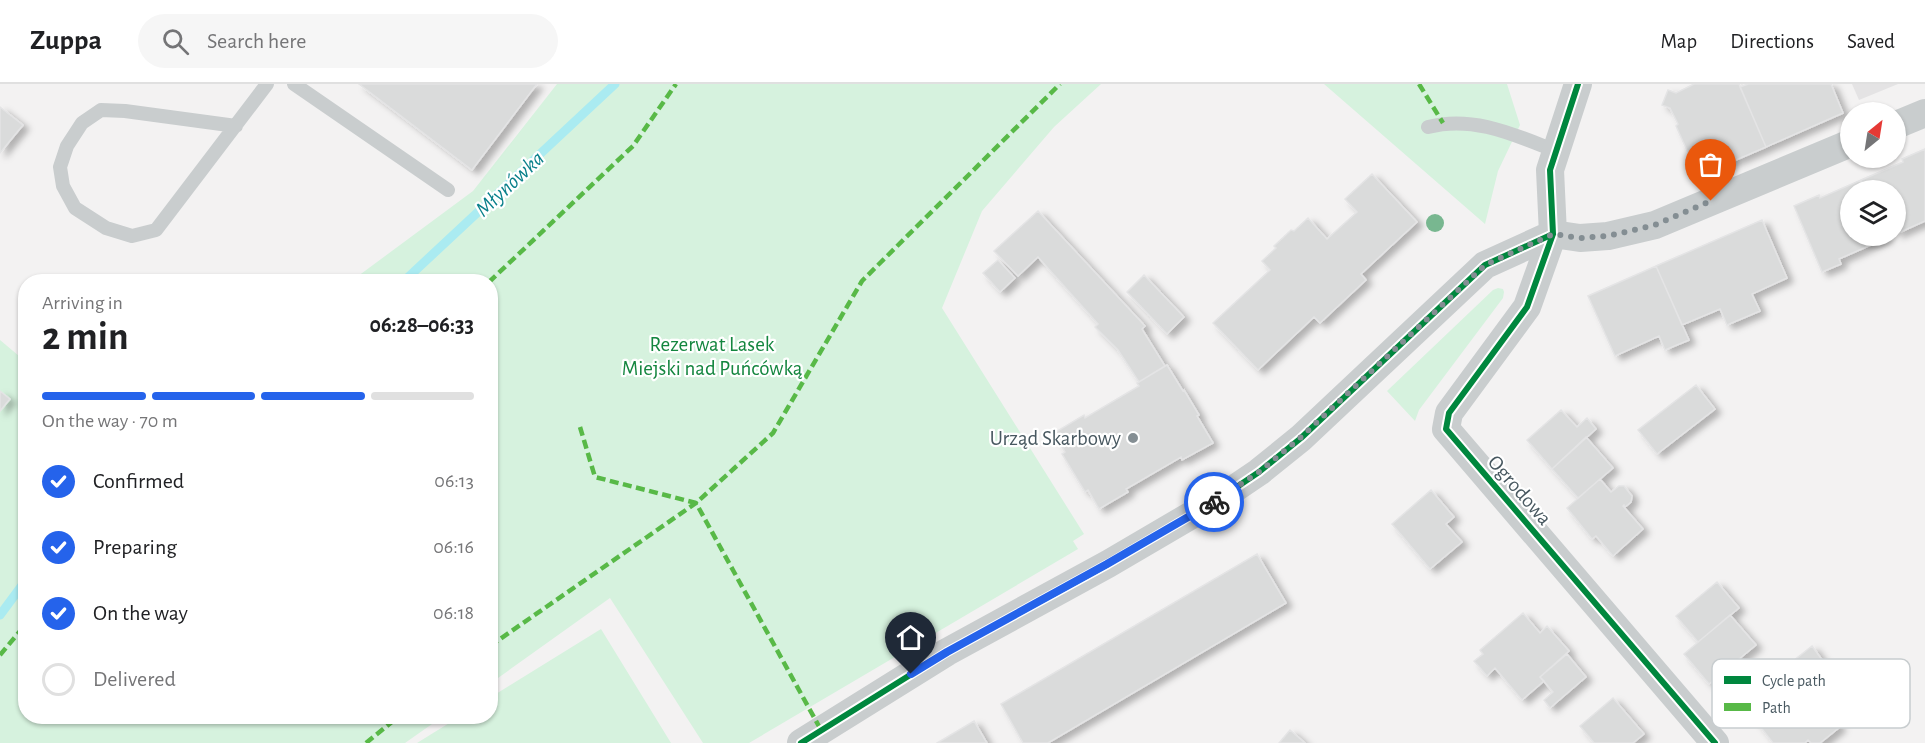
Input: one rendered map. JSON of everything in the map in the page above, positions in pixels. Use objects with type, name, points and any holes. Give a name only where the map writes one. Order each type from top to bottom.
[{"type":"street","points":[[1553,234],[1550,170],[1578,84]]},
{"type":"street","points":[[1906,121],[1925,113]]},
{"type":"street","points":[[801,743],[947,652],[1118,558],[1219,499],[1259,472],[1300,438],[1485,265],[1553,234],[1580,238],[1608,236],[1655,225],[1840,148]]},
{"type":"street","name":"Ogrodowa","points":[[1553,234],[1527,307],[1449,413],[1446,429],[1715,743]]},
{"type":"lane","points":[[236,126],[125,111],[101,110],[82,123],[67,146],[60,167],[63,186],[75,208],[106,228],[132,236],[156,230],[236,126],[267,84]]},
{"type":"lane","points":[[294,84],[448,190]]},
{"type":"lane","points":[[1428,127],[1443,123],[1469,123],[1504,131],[1556,151]]},
{"type":"shaded area","points":[[1852,84],[1898,84],[1859,100]]},
{"type":"green space","name":"Rezerwat Lasek Miejski nad Puńcówką","points":[[557,84],[1101,84],[1054,127],[982,211],[942,308],[1084,534],[1073,541],[1078,549],[749,743],[703,743],[610,598],[498,678],[498,274],[361,274],[473,191]]},
{"type":"green space","points":[[1324,84],[1507,84],[1520,125],[1498,171],[1485,224]]},
{"type":"green space","points":[[1503,289],[1503,298],[1419,410],[1415,421],[1387,391],[1493,290]]},
{"type":"green space","points":[[0,340],[18,355],[18,724],[432,724],[405,743],[0,743]]},
{"type":"green space","points":[[601,629],[671,743],[417,743],[448,724],[498,724],[498,693]]},
{"type":"building","points":[[359,84],[537,84],[472,170]]},
{"type":"building","points":[[1694,84],[1739,84],[1766,147],[1699,176],[1670,108],[1662,105],[1668,90],[1676,93]]},
{"type":"building","points":[[1748,84],[1831,84],[1840,106],[1840,114],[1766,147],[1740,87]]},
{"type":"building","points":[[0,107],[23,125],[0,153]]},
{"type":"building","points":[[1925,149],[1925,221],[1906,230],[1906,180],[1861,180],[1889,168],[1906,168],[1906,157]]},
{"type":"building","points":[[1372,174],[1417,222],[1361,274],[1366,280],[1320,323],[1314,317],[1258,370],[1213,323],[1270,270],[1262,261],[1291,230],[1294,231],[1308,218],[1327,239],[1357,212],[1345,199]]},
{"type":"building","points":[[1840,189],[1840,246],[1869,246],[1839,259],[1841,264],[1822,272],[1794,206],[1819,195],[1820,198]]},
{"type":"building","points":[[1038,211],[1145,326],[1142,329],[1165,366],[1139,382],[1118,350],[1095,327],[1098,324],[1038,257],[1018,276],[994,251]]},
{"type":"building","points":[[1762,220],[1787,278],[1752,294],[1760,311],[1727,325],[1720,309],[1682,325],[1656,266]]},
{"type":"building","points":[[998,260],[1015,278],[1000,292],[983,273]]},
{"type":"building","points":[[1656,266],[1689,340],[1665,350],[1659,336],[1615,356],[1588,296]]},
{"type":"building","points":[[1144,275],[1184,317],[1167,334],[1127,292]]},
{"type":"building","name":"Urząd Skarbowy","points":[[1167,365],[1199,415],[1197,416],[1213,443],[1182,460],[1181,457],[1126,489],[1128,492],[1099,509],[1088,490],[1085,492],[1062,454],[1065,452],[1054,433],[1084,415],[1085,418],[1139,386],[1137,383]]},
{"type":"building","points":[[1696,385],[1715,409],[1657,454],[1638,430]]},
{"type":"building","points":[[0,391],[10,399],[0,411]]},
{"type":"building","points":[[1561,410],[1577,427],[1587,418],[1596,429],[1552,469],[1527,440]]},
{"type":"building","points":[[1586,437],[1613,468],[1578,498],[1552,469]]},
{"type":"building","points":[[1600,479],[1611,492],[1619,486],[1624,486],[1632,496],[1631,502],[1623,506],[1643,529],[1613,556],[1596,536],[1592,539],[1567,508]]},
{"type":"building","points":[[1431,490],[1454,517],[1446,524],[1462,542],[1430,569],[1392,524]]},
{"type":"building","points":[[1257,554],[1286,603],[1048,743],[1023,743],[1001,704]]},
{"type":"building","points":[[1717,582],[1739,608],[1698,642],[1676,616]]},
{"type":"building","points":[[1523,613],[1540,633],[1547,626],[1569,651],[1540,677],[1544,681],[1522,700],[1495,668],[1487,676],[1474,661],[1483,654],[1480,650]]},
{"type":"building","points":[[1730,615],[1756,645],[1739,659],[1712,659],[1712,682],[1709,684],[1684,654]]},
{"type":"building","points":[[1812,646],[1821,659],[1796,659]]},
{"type":"building","points":[[1567,654],[1586,677],[1550,708],[1544,700],[1553,692],[1540,677]]},
{"type":"building","points":[[1613,698],[1644,734],[1633,743],[1594,743],[1580,726]]},
{"type":"building","points":[[974,721],[987,743],[937,743]]},
{"type":"building","points":[[1761,728],[1839,728],[1820,743],[1811,743],[1808,740],[1805,743],[1773,743]]},
{"type":"building","points":[[1290,730],[1305,743],[1279,743]]},
{"type":"waterway","name":"Młynówka","points":[[412,274],[615,84]]},
{"type":"waterway","name":"Młynówka","points":[[0,615],[18,591]]},
{"type":"marked path","points":[[497,274],[633,146],[676,84]]},
{"type":"marked path","points":[[580,427],[595,477],[696,503],[773,433],[862,281],[1060,84]]},
{"type":"marked path","points":[[1419,84],[1443,123]]},
{"type":"marked path","points":[[498,640],[696,503],[821,730]]},
{"type":"marked path","points":[[0,655],[18,634]]},
{"type":"marked path","points":[[366,743],[389,724]]},
{"type":"cycle path","points":[[1578,84],[1550,170],[1553,234],[1527,307],[1449,413],[1446,429],[1715,743]]},
{"type":"cycle path","points":[[801,743],[947,652],[1108,564],[1219,499],[1259,472],[1301,438],[1485,265],[1553,234]]},
{"type":"way so far","points":[[1214,502],[1259,472],[1300,438],[1485,265],[1553,234],[1580,238],[1608,236],[1655,225],[1711,201]]},
{"type":"place","name":"Urząd Skarbowy","points":[[1133,438]]},
{"type":"route","points":[[911,674],[1214,502]]}]
